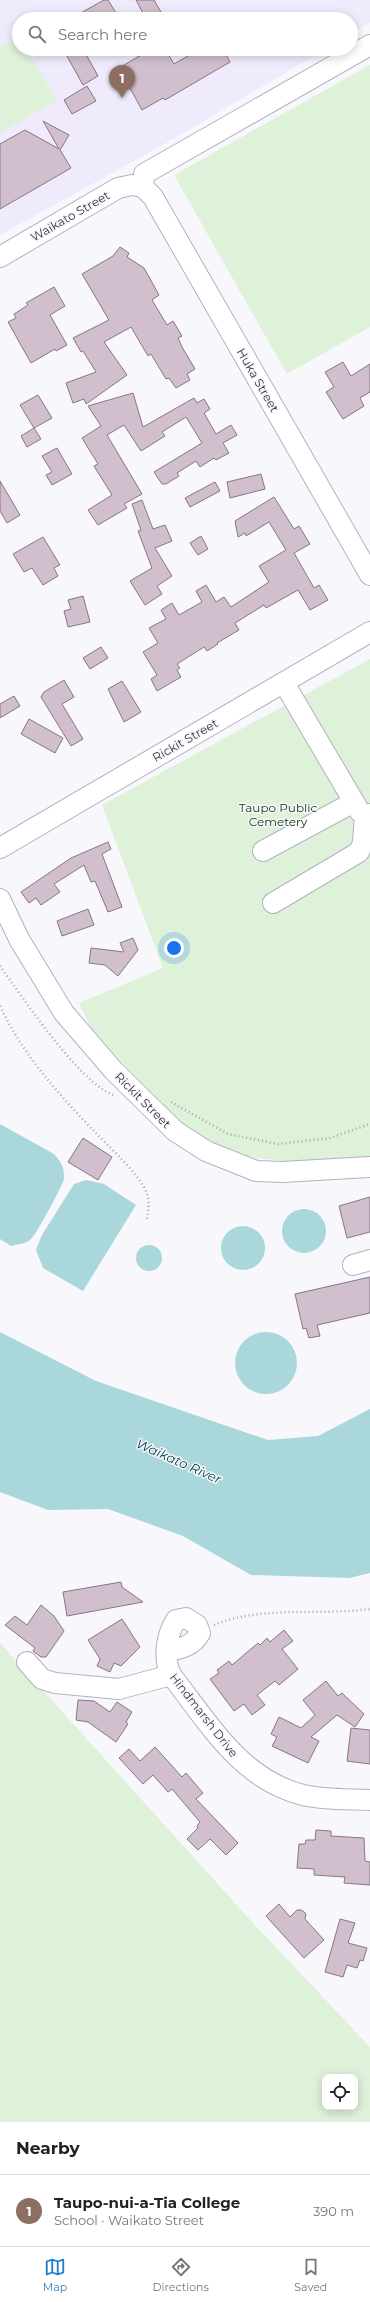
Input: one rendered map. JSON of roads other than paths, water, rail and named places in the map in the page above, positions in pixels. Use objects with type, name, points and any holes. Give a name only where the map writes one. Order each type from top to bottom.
[{"type":"street","points":[[358,52],[370,45]]},
{"type":"street","points":[[143,187],[144,174],[351,56]]},
{"type":"street","name":"Waikato Street","points":[[0,257],[118,188],[132,185],[143,187]]},
{"type":"street","name":"Huka Street","points":[[143,187],[153,197],[370,574]]},
{"type":"street","name":"Rickit Street","points":[[0,848],[370,632]]},
{"type":"street","points":[[273,903],[359,852],[363,843],[363,810],[284,683]]},
{"type":"street","points":[[263,851],[363,810]]},
{"type":"street","name":"Rickit Street","points":[[0,899],[19,939],[64,1013],[114,1071],[175,1131],[206,1151],[256,1171],[282,1172],[370,1167]]},
{"type":"street","name":"Hindmarsh Drive","points":[[168,1650],[175,1650],[193,1642],[198,1638],[200,1630],[192,1620],[186,1618],[176,1620],[168,1635],[166,1665],[171,1675],[235,1756],[256,1775],[278,1787],[305,1796],[370,1800]]},
{"type":"street","points":[[27,1662],[42,1679],[55,1683],[119,1689],[171,1675]]},
{"type":"water","points":[[0,1124],[54,1154],[61,1162],[64,1172],[64,1179],[59,1190],[34,1236],[26,1242],[11,1246],[0,1239]]},
{"type":"water","points":[[86,1180],[104,1184],[136,1205],[83,1291],[43,1268],[36,1250],[42,1235],[74,1184]]},
{"type":"water","points":[[300,1209],[308,1209],[320,1215],[326,1227],[326,1235],[320,1247],[308,1253],[300,1253],[288,1247],[282,1235],[282,1227],[288,1215]]},
{"type":"water","points":[[239,1226],[247,1226],[259,1232],[265,1244],[265,1252],[259,1264],[247,1270],[239,1270],[227,1264],[221,1252],[221,1244],[227,1232]]},
{"type":"water","points":[[149,1245],[158,1249],[162,1258],[158,1267],[149,1271],[140,1267],[136,1258],[140,1249]]},
{"type":"water","name":"Waikato River","points":[[0,1332],[96,1381],[268,1440],[318,1436],[370,1409],[370,1573],[349,1578],[251,1575],[183,1536],[108,1509],[48,1510],[0,1492]]},
{"type":"water","points":[[260,1332],[272,1332],[288,1341],[295,1351],[297,1363],[295,1375],[288,1385],[272,1394],[260,1394],[249,1389],[240,1380],[235,1369],[235,1357],[240,1346],[249,1337]]},
{"type":"place","name":"Taupo-nui-a-Tia College","points":[[122,98]]},
{"type":"park label","name":"Taupo Public Cemetery","points":[[278,814]]}]
